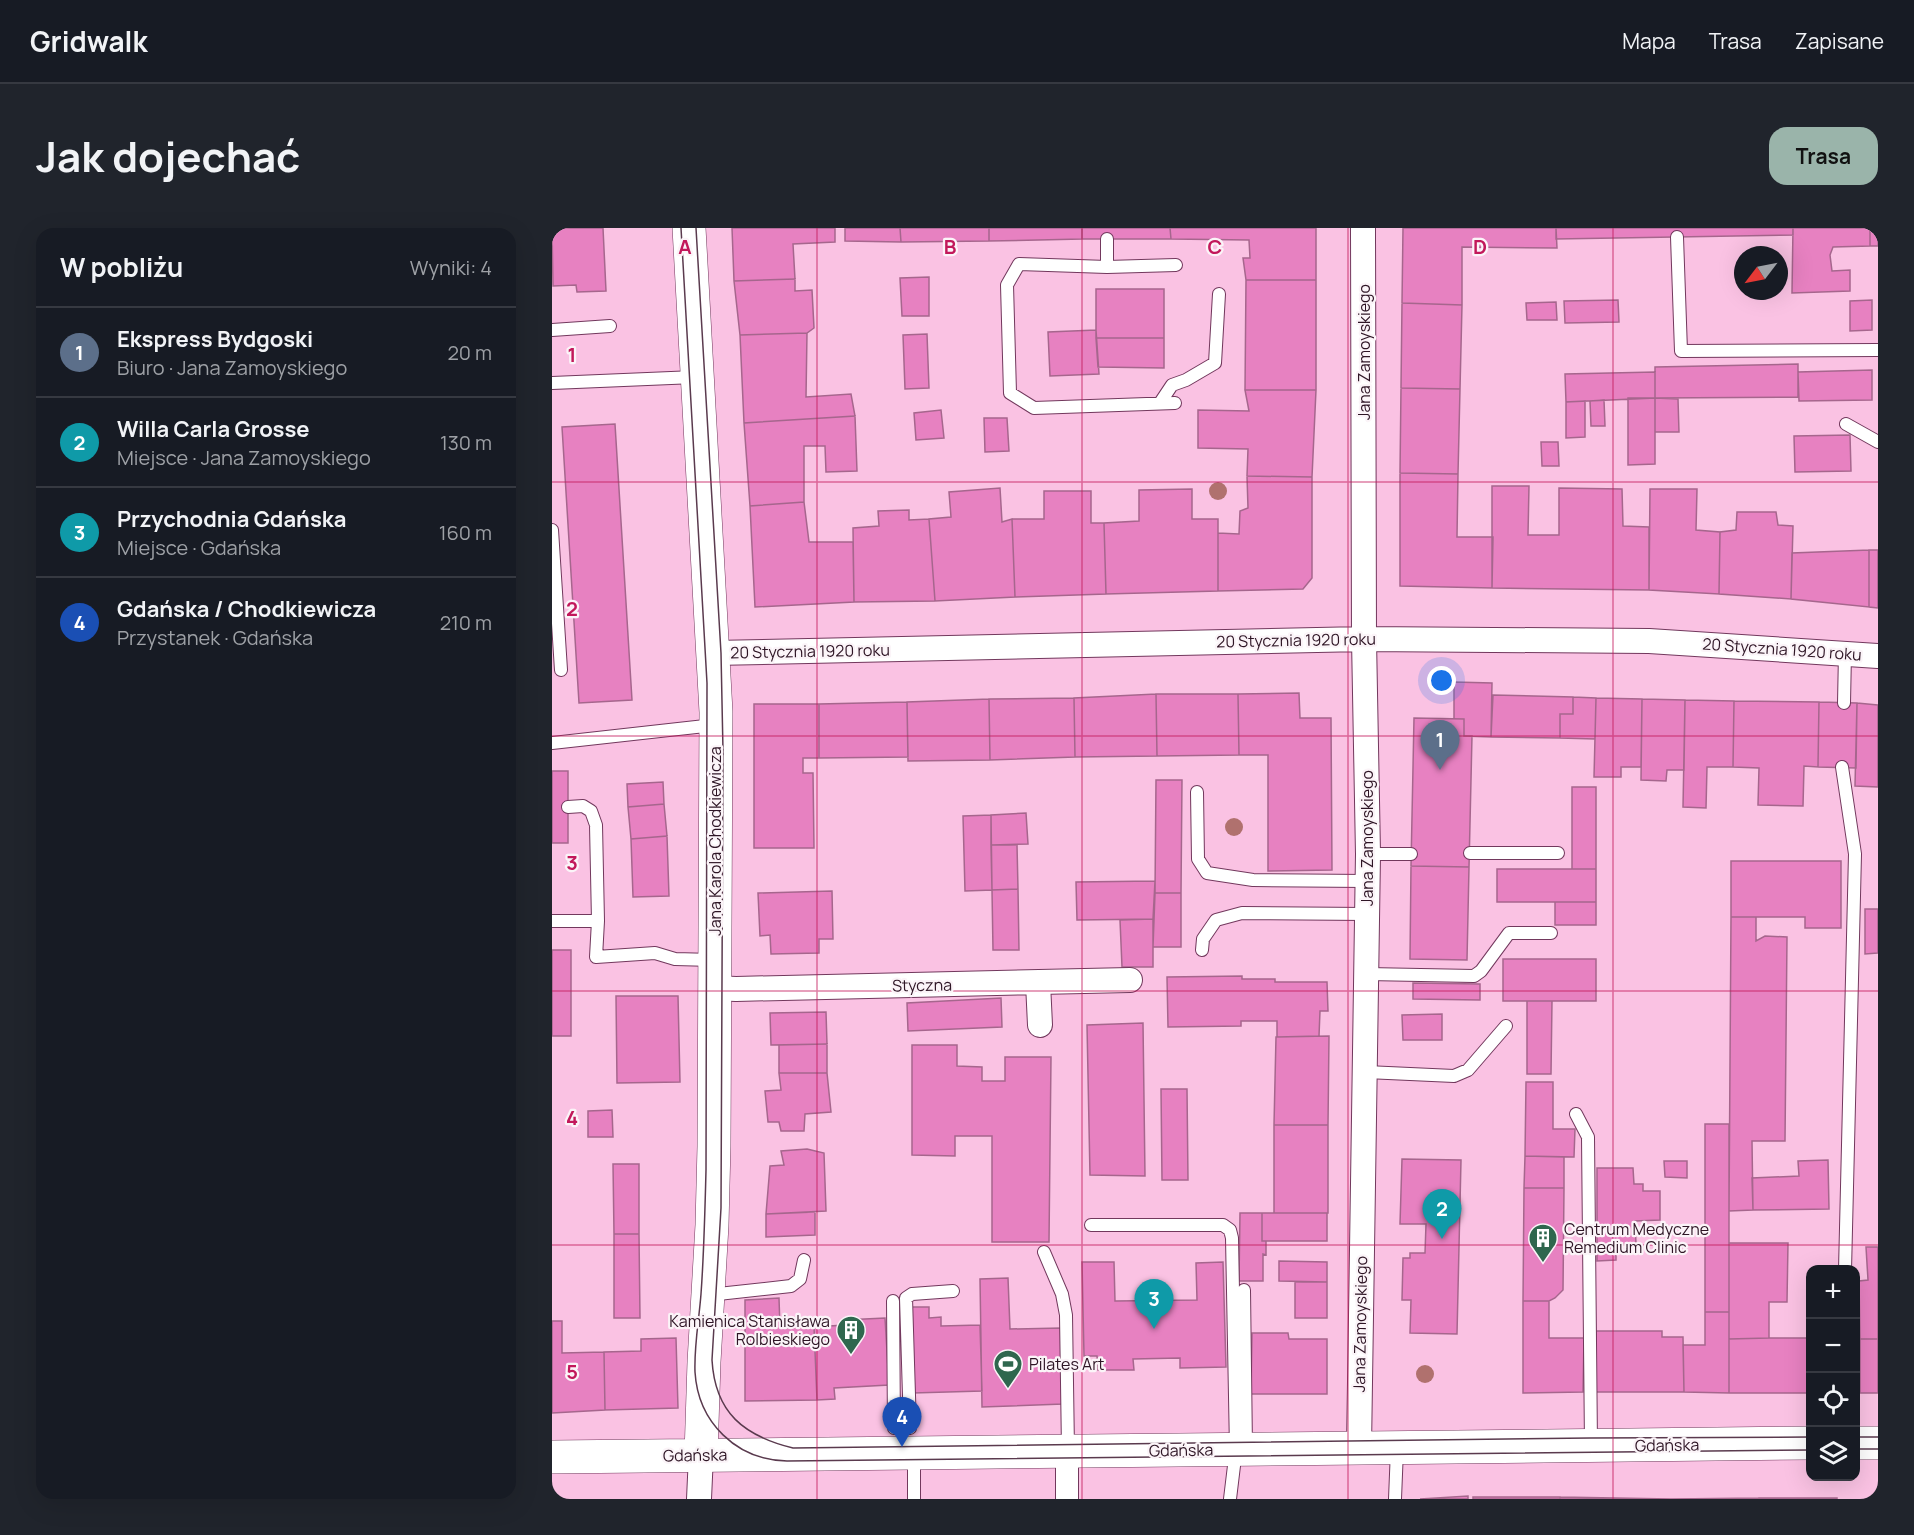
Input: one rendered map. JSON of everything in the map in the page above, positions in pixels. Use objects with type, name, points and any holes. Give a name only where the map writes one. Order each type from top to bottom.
[{"type":"street","name":"Jana Karola Chodkiewicza","points":[[688,228],[713,653],[715,725],[713,1191],[701,1455]]},
{"type":"street","name":"Jana Zamoyskiego","points":[[1359,1448],[1368,881],[1364,639],[1363,228]]},
{"type":"street","name":"20 Stycznia 1920 roku","points":[[713,653],[1364,639],[1649,640],[1878,656]]},
{"type":"street","name":"Styczna","points":[[714,974],[748,989],[1130,980]]},
{"type":"street","points":[[1038,983],[1040,1025]]},
{"type":"street","name":"Gdańska","points":[[552,1456],[701,1455],[912,1440],[1067,1451],[1806,1443]]},
{"type":"street","points":[[1860,1443],[1878,1443]]},
{"type":"street","points":[[699,1499],[701,1455]]},
{"type":"lane","points":[[1677,237],[1681,351],[1878,350]]},
{"type":"lane","points":[[1107,239],[1107,267]]},
{"type":"lane","points":[[1175,403],[1034,408],[1010,393],[1007,285],[1019,264],[1107,267],[1176,265]]},
{"type":"lane","points":[[1160,403],[1172,385],[1186,380],[1215,363],[1219,294]]},
{"type":"lane","points":[[552,330],[610,326]]},
{"type":"lane","points":[[552,383],[697,377]]},
{"type":"lane","points":[[1846,424],[1878,442]]},
{"type":"lane","points":[[552,530],[561,670]]},
{"type":"lane","points":[[1844,703],[1845,653]]},
{"type":"lane","points":[[552,743],[715,725]]},
{"type":"lane","points":[[1842,767],[1855,854],[1845,1265]]},
{"type":"lane","points":[[1197,792],[1198,859],[1207,873],[1253,880],[1368,881]]},
{"type":"lane","points":[[568,807],[584,806],[591,811],[596,825],[598,921],[596,957],[655,953],[714,974]]},
{"type":"lane","points":[[1470,853],[1558,853]]},
{"type":"lane","points":[[1368,854],[1411,854]]},
{"type":"lane","points":[[1202,950],[1203,939],[1216,920],[1242,913],[1367,914]]},
{"type":"lane","points":[[552,921],[598,921]]},
{"type":"lane","points":[[1367,974],[1474,976],[1481,971],[1509,933],[1551,933]]},
{"type":"lane","points":[[1366,1072],[1454,1076],[1468,1070],[1506,1026]]},
{"type":"lane","points":[[1576,1114],[1588,1137],[1591,1446]]},
{"type":"lane","points":[[1091,1225],[1223,1225],[1230,1230],[1233,1250],[1241,1449]]},
{"type":"lane","points":[[1044,1252],[1062,1294],[1066,1315],[1067,1451],[1072,1499]]},
{"type":"lane","points":[[708,1294],[791,1286],[800,1280],[804,1260]]},
{"type":"lane","points":[[1230,1499],[1241,1449],[1244,1290]]},
{"type":"lane","points":[[914,1499],[906,1298],[912,1294],[953,1291]]},
{"type":"lane","points":[[893,1301],[894,1428]]},
{"type":"lane","points":[[1395,1499],[1397,1448]]},
{"type":"lane","points":[[1062,1499],[1067,1451]]},
{"type":"building","points":[[552,228],[603,228],[606,291],[577,292],[576,285],[553,286]]},
{"type":"building","points":[[732,228],[835,228],[835,242],[793,244],[795,279],[734,281]]},
{"type":"building","points":[[845,228],[900,228],[901,242],[845,241]]},
{"type":"building","points":[[900,228],[989,228],[989,241],[901,242]]},
{"type":"building","points":[[989,228],[1082,228],[1082,239],[989,241]]},
{"type":"building","points":[[1082,228],[1170,228],[1171,239],[1082,239]]},
{"type":"building","points":[[1170,228],[1316,228],[1316,280],[1246,280],[1243,258],[1250,258],[1249,240],[1171,239]]},
{"type":"building","points":[[1403,228],[1556,228],[1557,248],[1462,247],[1462,305],[1402,303]]},
{"type":"building","points":[[1556,228],[1793,228],[1793,235],[1556,239]]},
{"type":"building","points":[[1793,228],[1870,228],[1870,246],[1833,247],[1830,255],[1832,271],[1850,270],[1850,291],[1792,293]]},
{"type":"building","points":[[1870,228],[1878,228],[1878,246],[1870,246]]},
{"type":"building","points":[[929,277],[929,316],[902,316],[900,278]]},
{"type":"building","points":[[795,279],[795,291],[812,290],[814,328],[807,333],[740,335],[734,281]]},
{"type":"building","points":[[1246,280],[1316,280],[1316,390],[1245,390]]},
{"type":"building","points":[[1096,289],[1164,289],[1164,338],[1096,338]]},
{"type":"building","points":[[1618,300],[1619,322],[1565,323],[1564,301]]},
{"type":"building","points":[[1872,300],[1872,330],[1850,331],[1850,301]]},
{"type":"building","points":[[1556,302],[1557,320],[1527,320],[1526,303]]},
{"type":"building","points":[[1402,303],[1462,305],[1460,389],[1401,388]]},
{"type":"building","points":[[1096,330],[1099,374],[1050,376],[1048,332]]},
{"type":"building","points":[[807,333],[806,397],[851,394],[855,416],[744,423],[740,335]]},
{"type":"building","points":[[927,334],[929,388],[905,389],[903,335]]},
{"type":"building","points":[[1096,338],[1164,338],[1164,368],[1098,367]]},
{"type":"building","points":[[1798,364],[1798,397],[1655,398],[1655,367]]},
{"type":"building","points":[[1872,370],[1872,400],[1799,401],[1798,372]]},
{"type":"building","points":[[1655,372],[1655,398],[1566,402],[1565,374]]},
{"type":"building","points":[[1401,388],[1460,389],[1458,474],[1400,473]]},
{"type":"building","points":[[1245,390],[1316,390],[1312,477],[1247,476],[1248,449],[1198,448],[1198,410],[1249,411]]},
{"type":"building","points":[[1628,398],[1655,398],[1655,464],[1628,465]]},
{"type":"building","points":[[1655,398],[1678,399],[1679,432],[1655,432]]},
{"type":"building","points":[[1604,400],[1605,426],[1591,426],[1590,401]]},
{"type":"building","points":[[1585,401],[1585,437],[1566,438],[1566,402]]},
{"type":"building","points":[[941,410],[944,438],[916,440],[914,413]]},
{"type":"building","points":[[855,416],[857,471],[826,472],[825,446],[804,446],[804,502],[750,506],[744,423]]},
{"type":"building","points":[[984,418],[1007,418],[1009,451],[985,452]]},
{"type":"building","points":[[615,424],[632,700],[579,703],[562,427]]},
{"type":"building","points":[[1850,435],[1851,471],[1795,472],[1794,436]]},
{"type":"building","points":[[1541,442],[1558,442],[1559,466],[1542,466]]},
{"type":"building","points":[[1400,473],[1458,474],[1457,537],[1493,537],[1492,588],[1400,586]]},
{"type":"building","points":[[1247,476],[1312,477],[1312,578],[1303,589],[1218,591],[1218,533],[1239,534],[1240,511],[1248,508]]},
{"type":"building","points":[[1492,486],[1529,486],[1528,535],[1559,535],[1559,488],[1622,489],[1623,526],[1649,527],[1649,590],[1492,588]]},
{"type":"building","points":[[1000,488],[1002,522],[1012,519],[1015,597],[935,601],[929,519],[951,517],[949,492]]},
{"type":"building","points":[[1192,489],[1192,519],[1218,519],[1218,591],[1106,594],[1104,523],[1139,521],[1139,490]]},
{"type":"building","points":[[1650,489],[1697,489],[1696,530],[1720,532],[1719,594],[1649,590]]},
{"type":"building","points":[[1044,491],[1091,491],[1091,523],[1104,523],[1106,594],[1015,597],[1012,519],[1044,519]]},
{"type":"building","points":[[804,502],[809,542],[853,542],[854,602],[755,607],[750,506]]},
{"type":"building","points":[[909,510],[909,520],[929,519],[935,601],[854,602],[853,528],[879,526],[878,511]]},
{"type":"building","points":[[1737,512],[1776,512],[1778,525],[1793,526],[1791,599],[1719,594],[1720,532],[1736,530]]},
{"type":"building","points":[[1869,550],[1869,607],[1791,599],[1792,553]]},
{"type":"building","points":[[1869,550],[1878,550],[1878,608],[1869,607]]},
{"type":"building","points":[[1454,682],[1492,683],[1491,737],[1464,736],[1464,719],[1454,719]]},
{"type":"building","points":[[1299,693],[1300,718],[1331,718],[1332,870],[1268,871],[1268,755],[1239,755],[1238,694]]},
{"type":"building","points":[[1156,694],[1157,756],[1075,757],[1074,698]]},
{"type":"building","points":[[1156,694],[1238,694],[1239,755],[1157,756]]},
{"type":"building","points":[[1493,695],[1573,697],[1573,714],[1560,714],[1560,738],[1491,737]]},
{"type":"building","points":[[1573,697],[1596,698],[1595,739],[1560,738],[1560,714],[1573,714]]},
{"type":"building","points":[[1074,698],[1075,757],[990,760],[989,699]]},
{"type":"building","points":[[1596,698],[1642,699],[1641,767],[1621,767],[1621,777],[1594,777]]},
{"type":"building","points":[[989,699],[990,760],[908,761],[907,702]]},
{"type":"building","points":[[1642,699],[1685,700],[1684,770],[1667,770],[1666,781],[1641,780]]},
{"type":"building","points":[[1685,700],[1734,701],[1733,767],[1707,767],[1706,808],[1683,807]]},
{"type":"building","points":[[1734,701],[1819,702],[1818,767],[1804,766],[1803,806],[1758,805],[1759,768],[1733,767]]},
{"type":"building","points":[[907,702],[908,757],[819,758],[819,704]]},
{"type":"building","points":[[1819,702],[1857,703],[1856,768],[1818,767]]},
{"type":"building","points":[[1857,703],[1878,705],[1878,787],[1855,786]]},
{"type":"building","points":[[754,704],[819,704],[819,758],[803,758],[803,773],[813,773],[814,848],[754,848]]},
{"type":"building","points":[[1414,718],[1464,719],[1464,736],[1472,736],[1469,867],[1411,866]]},
{"type":"building","points":[[552,771],[568,771],[568,843],[552,843]]},
{"type":"building","points":[[1156,780],[1182,780],[1181,893],[1155,893]]},
{"type":"building","points":[[663,782],[664,804],[628,807],[627,784]]},
{"type":"building","points":[[1572,787],[1596,787],[1596,869],[1572,869]]},
{"type":"building","points":[[664,804],[667,836],[631,839],[628,807]]},
{"type":"building","points":[[1026,813],[1028,844],[991,845],[991,815]]},
{"type":"building","points":[[991,815],[992,890],[965,891],[963,816]]},
{"type":"building","points":[[667,836],[669,896],[633,897],[631,839]]},
{"type":"building","points":[[991,845],[1017,845],[1018,889],[992,890]]},
{"type":"building","points":[[1731,861],[1841,861],[1841,928],[1805,928],[1805,917],[1731,917]]},
{"type":"building","points":[[1411,866],[1469,867],[1467,960],[1410,959]]},
{"type":"building","points":[[1497,869],[1596,869],[1596,902],[1497,902]]},
{"type":"building","points":[[1155,881],[1153,919],[1077,920],[1076,882]]},
{"type":"building","points":[[1018,889],[1019,950],[993,950],[992,890]]},
{"type":"building","points":[[832,891],[833,939],[819,939],[819,953],[771,954],[770,935],[760,936],[758,893]]},
{"type":"building","points":[[1155,893],[1181,893],[1181,947],[1153,947]]},
{"type":"building","points":[[1555,902],[1596,902],[1596,925],[1555,925]]},
{"type":"building","points":[[1865,909],[1878,909],[1878,953],[1865,954]]},
{"type":"building","points":[[1731,917],[1756,917],[1756,941],[1765,936],[1787,937],[1785,1141],[1752,1141],[1753,1210],[1729,1211]]},
{"type":"building","points":[[1153,919],[1153,967],[1122,967],[1120,920]]},
{"type":"building","points":[[552,950],[571,950],[571,1036],[552,1036]]},
{"type":"building","points":[[1503,959],[1596,959],[1596,1001],[1503,1001]]},
{"type":"building","points":[[1242,976],[1242,979],[1275,979],[1275,982],[1327,982],[1328,1011],[1320,1011],[1319,1036],[1277,1037],[1277,1021],[1241,1021],[1241,1026],[1168,1027],[1167,977]]},
{"type":"building","points":[[1413,983],[1480,984],[1480,1000],[1413,999]]},
{"type":"building","points":[[616,996],[678,996],[680,1082],[617,1083]]},
{"type":"building","points":[[1001,998],[1002,1027],[908,1031],[907,1003]]},
{"type":"building","points":[[1527,1001],[1552,1001],[1551,1074],[1527,1074]]},
{"type":"building","points":[[826,1012],[827,1044],[771,1045],[770,1013]]},
{"type":"building","points":[[1442,1014],[1442,1040],[1403,1040],[1402,1015]]},
{"type":"building","points":[[1143,1023],[1145,1176],[1090,1175],[1087,1025]]},
{"type":"building","points":[[1329,1036],[1328,1125],[1274,1125],[1276,1037]]},
{"type":"building","points":[[827,1044],[827,1073],[779,1073],[779,1045]]},
{"type":"building","points":[[912,1045],[957,1045],[957,1066],[982,1067],[982,1081],[1005,1081],[1005,1057],[1051,1057],[1049,1242],[992,1242],[992,1136],[955,1136],[955,1156],[912,1155]]},
{"type":"building","points":[[779,1073],[827,1073],[831,1112],[805,1114],[804,1131],[781,1131],[779,1122],[768,1122],[765,1091],[781,1090]]},
{"type":"building","points":[[1526,1082],[1553,1082],[1553,1129],[1575,1129],[1574,1157],[1525,1156]]},
{"type":"building","points":[[1161,1089],[1187,1089],[1188,1180],[1162,1180]]},
{"type":"building","points":[[612,1110],[613,1137],[588,1137],[588,1111]]},
{"type":"building","points":[[1705,1124],[1729,1124],[1729,1312],[1705,1312]]},
{"type":"building","points":[[1274,1125],[1328,1125],[1328,1213],[1274,1213]]},
{"type":"building","points":[[807,1149],[824,1153],[826,1211],[766,1214],[770,1166],[784,1165],[781,1151]]},
{"type":"building","points":[[1525,1156],[1564,1157],[1564,1188],[1524,1188]]},
{"type":"building","points":[[1402,1159],[1461,1160],[1457,1334],[1410,1333],[1411,1300],[1402,1300],[1403,1258],[1410,1258],[1410,1253],[1425,1253],[1426,1224],[1400,1224]]},
{"type":"building","points":[[1828,1160],[1829,1209],[1753,1210],[1752,1178],[1799,1176],[1798,1161]]},
{"type":"building","points":[[1664,1161],[1687,1161],[1687,1178],[1665,1177]]},
{"type":"building","points":[[613,1164],[639,1164],[639,1234],[614,1234]]},
{"type":"building","points":[[1597,1168],[1633,1168],[1634,1184],[1643,1184],[1643,1191],[1660,1191],[1660,1220],[1635,1221],[1636,1244],[1616,1244],[1616,1260],[1597,1261]]},
{"type":"building","name":"Centrum Medyczne Remedium Clinic","points":[[1524,1188],[1564,1188],[1563,1290],[1549,1301],[1523,1301]]},
{"type":"building","points":[[815,1212],[815,1235],[766,1237],[766,1214]]},
{"type":"building","points":[[1240,1213],[1262,1213],[1262,1241],[1266,1241],[1266,1255],[1263,1254],[1263,1281],[1239,1281]]},
{"type":"building","points":[[1262,1213],[1327,1213],[1327,1241],[1262,1241]]},
{"type":"building","points":[[614,1234],[639,1234],[640,1318],[614,1318]]},
{"type":"building","points":[[1729,1243],[1788,1243],[1787,1302],[1769,1302],[1769,1338],[1729,1339]]},
{"type":"building","points":[[1866,1247],[1878,1247],[1878,1339],[1860,1339],[1860,1281],[1868,1280]]},
{"type":"building","points":[[1279,1261],[1327,1262],[1327,1282],[1279,1281]]},
{"type":"building","points":[[1082,1262],[1114,1262],[1115,1301],[1197,1300],[1196,1263],[1223,1262],[1226,1367],[1180,1368],[1180,1358],[1133,1359],[1134,1370],[1098,1370],[1097,1356],[1084,1356]]},
{"type":"building","points":[[1008,1278],[1010,1329],[1061,1328],[1063,1404],[982,1407],[980,1279]]},
{"type":"building","points":[[1295,1282],[1327,1282],[1327,1318],[1295,1318]]},
{"type":"building","points":[[779,1298],[780,1328],[814,1327],[817,1400],[745,1401],[745,1300]]},
{"type":"building","points":[[1523,1301],[1549,1301],[1549,1338],[1584,1338],[1583,1392],[1523,1393]]},
{"type":"building","points":[[911,1307],[929,1307],[929,1318],[941,1317],[941,1326],[980,1325],[982,1391],[913,1393]]},
{"type":"building","points":[[1705,1312],[1729,1312],[1729,1393],[1684,1392],[1683,1345],[1705,1345]]},
{"type":"building","name":"Kamienica Stanisława Rolbieskiego","points":[[885,1318],[889,1385],[834,1388],[835,1399],[817,1400],[814,1327],[845,1325],[844,1320]]},
{"type":"building","points":[[552,1321],[562,1321],[562,1353],[604,1352],[605,1410],[552,1413]]},
{"type":"building","points":[[1596,1331],[1662,1331],[1662,1337],[1683,1337],[1684,1392],[1596,1392]]},
{"type":"building","points":[[1252,1333],[1288,1333],[1289,1339],[1327,1339],[1327,1394],[1251,1394]]},
{"type":"building","points":[[676,1338],[678,1408],[605,1410],[604,1352],[641,1351],[641,1339]]},
{"type":"building","points":[[1806,1338],[1806,1393],[1729,1393],[1729,1339]]},
{"type":"building","points":[[1860,1339],[1878,1339],[1878,1393],[1860,1393]]},
{"type":"building","points":[[1468,1496],[1468,1499],[1420,1499]]},
{"type":"building","points":[[1473,1497],[1560,1497],[1560,1499],[1473,1499]]},
{"type":"building","points":[[1560,1497],[1671,1499],[1560,1499]]},
{"type":"building","points":[[1759,1498],[1759,1499],[1671,1499]]},
{"type":"building","points":[[1837,1498],[1837,1499],[1759,1499]]},
{"type":"tram line","points":[[681,228],[707,683],[706,1170],[703,1263],[695,1372],[703,1407],[723,1435],[736,1446],[752,1454],[787,1461],[1806,1450]]},
{"type":"tram line","points":[[696,228],[721,653],[723,751],[721,1208],[712,1360],[714,1379],[719,1394],[735,1419],[760,1437],[793,1448],[1806,1437]]},
{"type":"tram line","points":[[1860,1437],[1878,1437]]},
{"type":"tram line","points":[[1860,1449],[1878,1449]]},
{"type":"place","name":"Ekspress Bydgoski","points":[[1440,770]]},
{"type":"place","name":"Willa Carla Grosse","points":[[1442,1239]]},
{"type":"place","name":"Centrum Medyczne Remedium Clinic","points":[[1543,1264]]},
{"type":"place","name":"Przychodnia Gdańska","points":[[1154,1329]]},
{"type":"place","name":"Kamienica Stanisława Rolbieskiego","points":[[851,1356]]},
{"type":"place","name":"Pilates Art","points":[[1008,1390]]},
{"type":"place","name":"Gdańska / Chodkiewicza","points":[[902,1447]]}]
